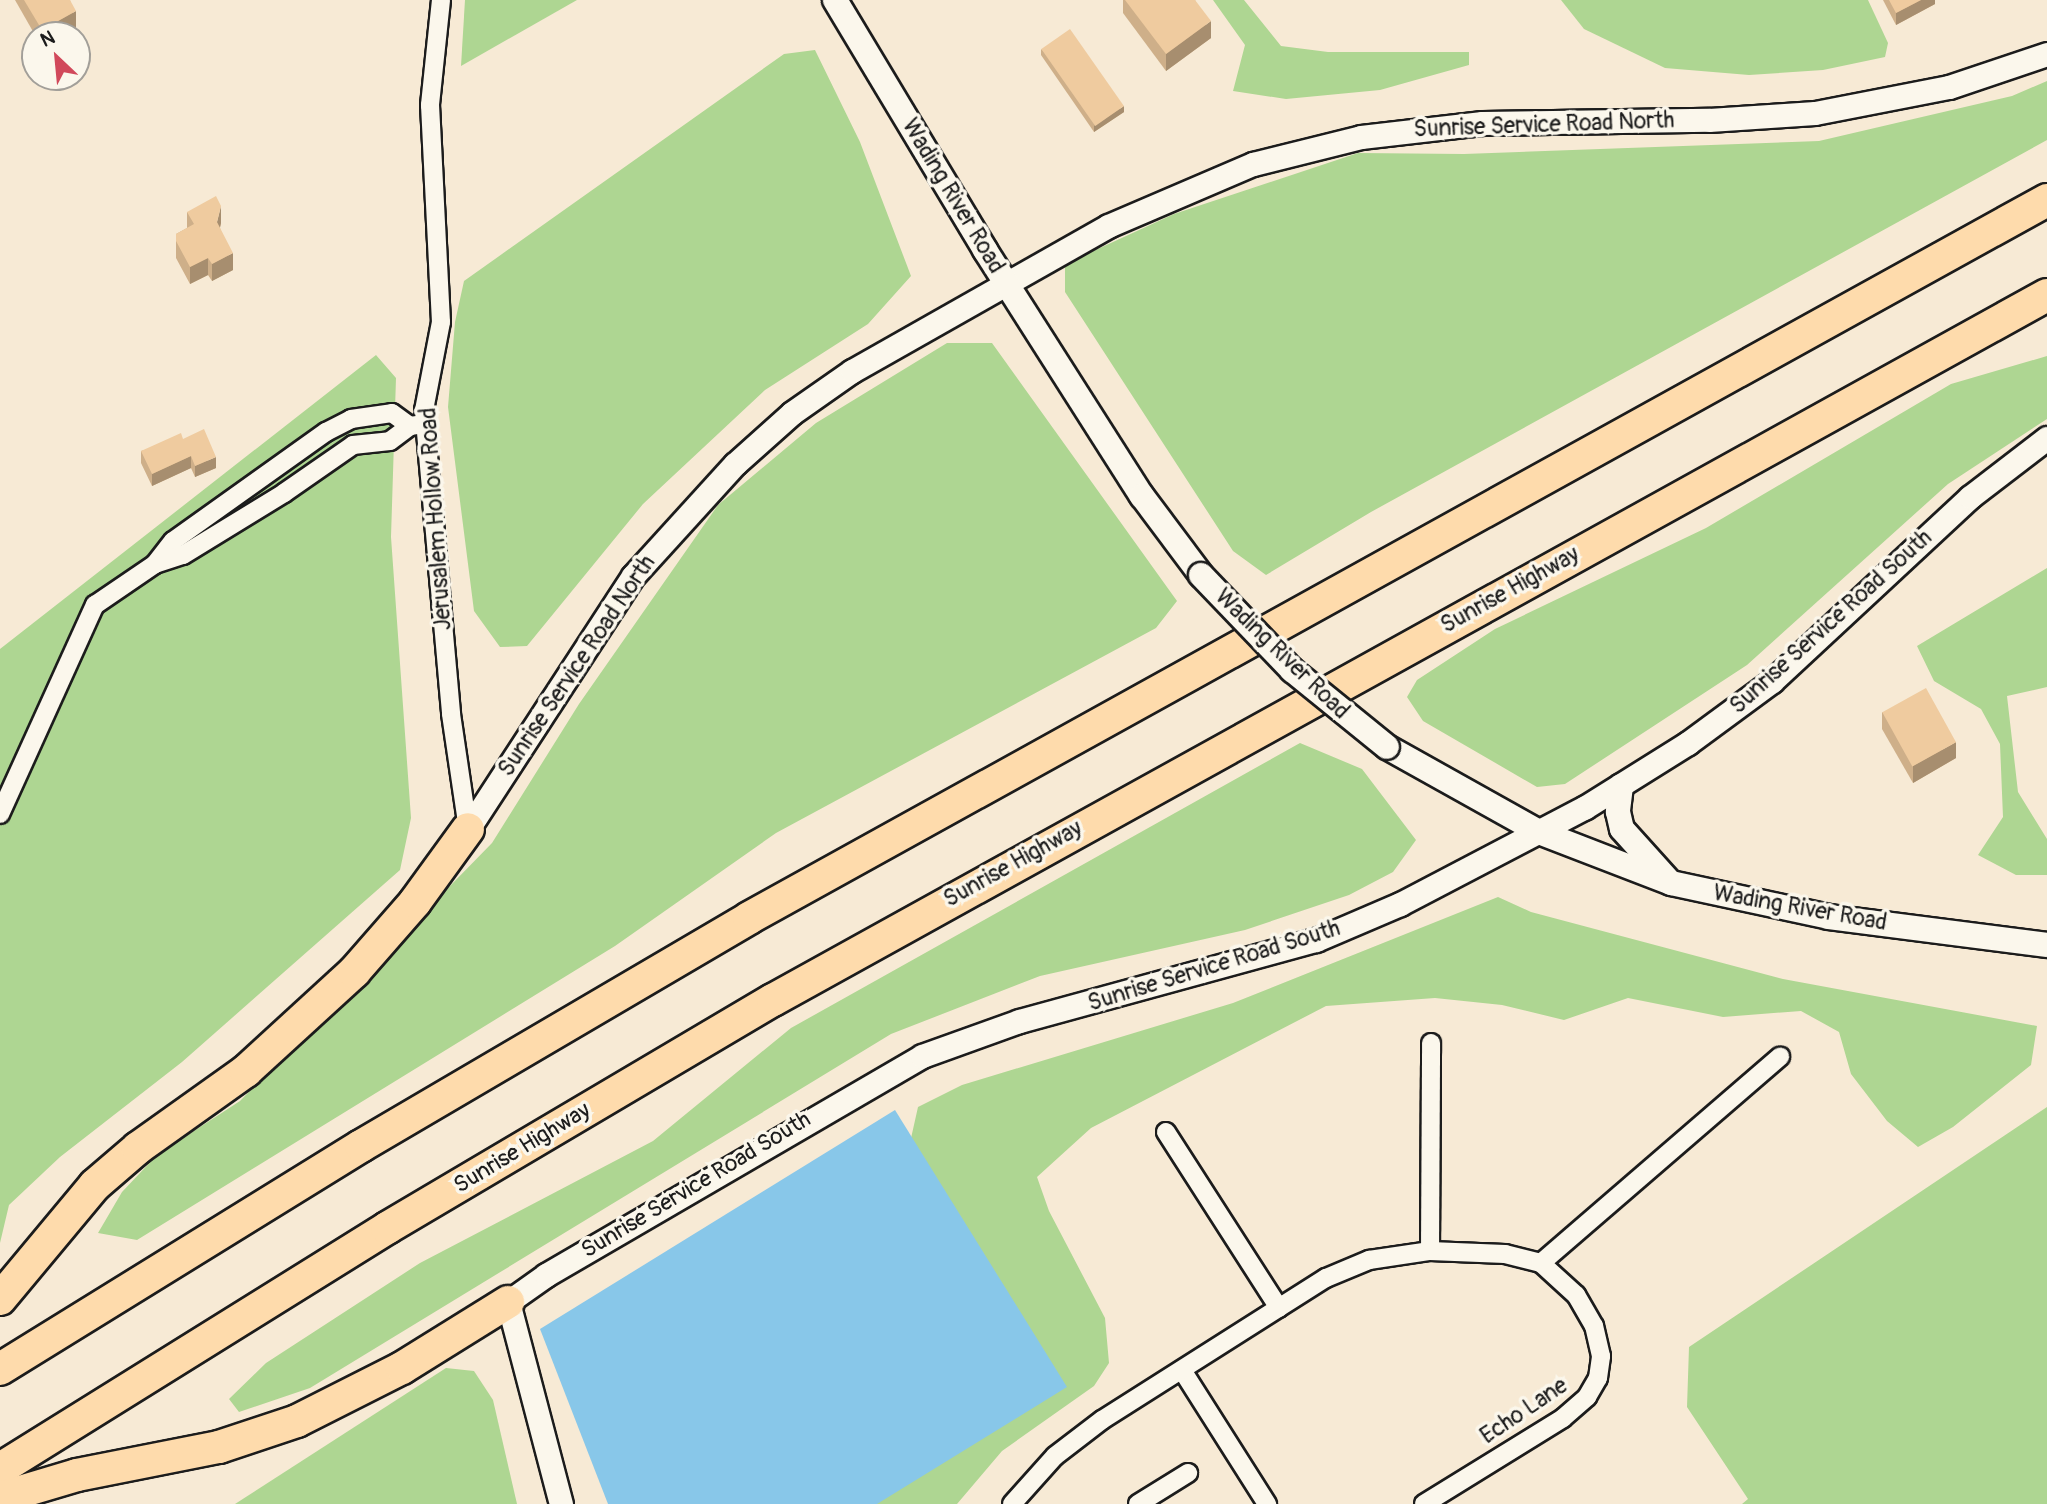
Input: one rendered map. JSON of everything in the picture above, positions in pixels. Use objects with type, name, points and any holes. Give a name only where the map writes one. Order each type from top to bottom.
[{"type":"highway","points":[[0,1369],[361,1146],[749,918],[2047,200]]},
{"type":"highway","name":"Sunrise Highway","points":[[0,1469],[387,1228],[785,993],[2047,295]]},
{"type":"highway","points":[[0,1299],[95,1185],[138,1148],[246,1071],[354,972],[415,902],[468,829]]},
{"type":"highway","points":[[0,1498],[65,1478],[219,1447],[297,1421],[393,1373],[508,1302]]},
{"type":"main road","name":"Wading River Road","points":[[835,0],[1006,282],[1142,496],[1201,575],[1292,670],[1387,747],[1539,832],[1671,883],[1829,917],[2047,945]]},
{"type":"main road","points":[[1621,786],[1622,829],[1671,883]]},
{"type":"street","name":"Jerusalem Hollow Road","points":[[442,0],[430,105],[441,322],[418,425],[451,714],[468,829]]},
{"type":"street","name":"Sunrise Service Road North","points":[[468,829],[609,610],[704,494],[763,438],[821,393],[1006,282],[1180,192],[1253,164],[1326,145],[1482,122],[1722,119],[1815,113],[1949,87],[2047,54]]},
{"type":"street","points":[[155,564],[173,541],[351,419],[392,413],[418,425]]},
{"type":"street","points":[[0,814],[95,605],[155,564],[183,555],[284,493],[352,445],[390,441],[418,425]]},
{"type":"street","name":"Sunrise Service Road South","points":[[508,1302],[660,1206],[922,1056],[1019,1021],[1316,940],[1400,904],[1621,786],[1772,681],[1970,497],[2047,438]]},
{"type":"street","points":[[270,472],[284,493]]},
{"type":"street","points":[[1430,1251],[1431,1043]]},
{"type":"street","points":[[1541,1263],[1780,1057]]},
{"type":"street","points":[[1166,1132],[1279,1308]]},
{"type":"street","name":"Echo Lane","points":[[1012,1504],[1055,1456],[1182,1370],[1326,1278],[1369,1260],[1430,1251],[1505,1254],[1541,1263],[1576,1294],[1594,1326],[1601,1356],[1598,1378],[1587,1397],[1563,1418],[1424,1504]]},
{"type":"street","points":[[508,1302],[561,1504]]},
{"type":"street","points":[[1182,1370],[1266,1504]]},
{"type":"street","points":[[1138,1504],[1188,1473]]},
{"type":"green space","points":[[465,0],[577,0],[461,66]]},
{"type":"green space","points":[[1213,0],[1244,0],[1281,46],[1328,52],[1469,52],[1469,65],[1380,90],[1286,99],[1233,91],[1245,45]]},
{"type":"green space","points":[[1561,0],[1868,0],[1888,43],[1885,57],[1823,70],[1749,75],[1665,68],[1584,29]]},
{"type":"green space","points":[[815,50],[860,142],[911,276],[868,324],[765,390],[643,504],[527,646],[500,647],[474,611],[448,407],[455,322],[464,281],[784,54]]},
{"type":"green space","points":[[2047,81],[2047,140],[1371,512],[1266,575],[1233,551],[1065,292],[1065,264],[1174,214],[1358,153],[1464,154],[1819,141],[2012,96]]},
{"type":"green space","points":[[947,343],[992,343],[1177,601],[1156,628],[776,833],[615,946],[137,1240],[98,1233],[122,1192],[157,1155],[240,1101],[492,843],[579,704],[718,505],[816,423]]},
{"type":"green space","points":[[376,355],[396,378],[391,537],[411,818],[400,870],[182,1062],[60,1157],[9,1205],[0,1243],[0,649]]},
{"type":"green space","points":[[2047,356],[2047,419],[1948,484],[1747,665],[1565,784],[1537,787],[1423,721],[1407,697],[1417,680],[1495,629],[1706,528],[1951,384]]},
{"type":"green space","points":[[2047,568],[2047,687],[2007,696],[2018,792],[2047,839],[2047,875],[2016,875],[1978,855],[2003,817],[2000,744],[1981,709],[1934,681],[1917,646]]},
{"type":"green space","points":[[1300,743],[1362,769],[1416,840],[1393,872],[1349,895],[1245,930],[1040,976],[891,1034],[310,1388],[239,1412],[229,1399],[266,1363],[420,1263],[653,1141],[791,1028]]},
{"type":"green space","points":[[1498,897],[1531,912],[1783,979],[2037,1026],[2031,1065],[1953,1127],[1918,1147],[1887,1121],[1851,1074],[1839,1032],[1801,1011],[1723,1017],[1628,998],[1564,1020],[1502,1005],[1435,998],[1326,1006],[1091,1128],[1037,1177],[1049,1211],[1105,1318],[1109,1363],[1094,1386],[1002,1451],[957,1504],[767,1504],[905,1165],[918,1107],[962,1085],[1233,1003]]},
{"type":"green space","points":[[2047,1107],[2047,1504],[1742,1504],[1748,1499],[1687,1407],[1689,1347]]},
{"type":"green space","points":[[446,1368],[474,1371],[493,1400],[517,1504],[235,1504]]},
{"type":"water","points":[[895,1110],[1067,1387],[877,1504],[608,1504],[540,1329]]},
{"type":"building","points":[[24,0],[70,0],[76,11],[58,21],[37,21]]},
{"type":"building","points":[[1125,0],[1195,0],[1211,21],[1166,54]]},
{"type":"building","points":[[1889,0],[1921,0],[1896,13]]},
{"type":"building","points":[[1070,29],[1124,106],[1095,126],[1041,49]]},
{"type":"building","points":[[216,196],[221,206],[217,222],[233,253],[212,264],[208,258],[190,267],[176,241],[176,234],[194,224],[187,212]]},
{"type":"building","points":[[204,429],[216,457],[195,466],[191,456],[152,474],[141,451],[181,433],[183,439]]},
{"type":"building","points":[[1926,688],[1956,742],[1912,766],[1882,712]]}]
